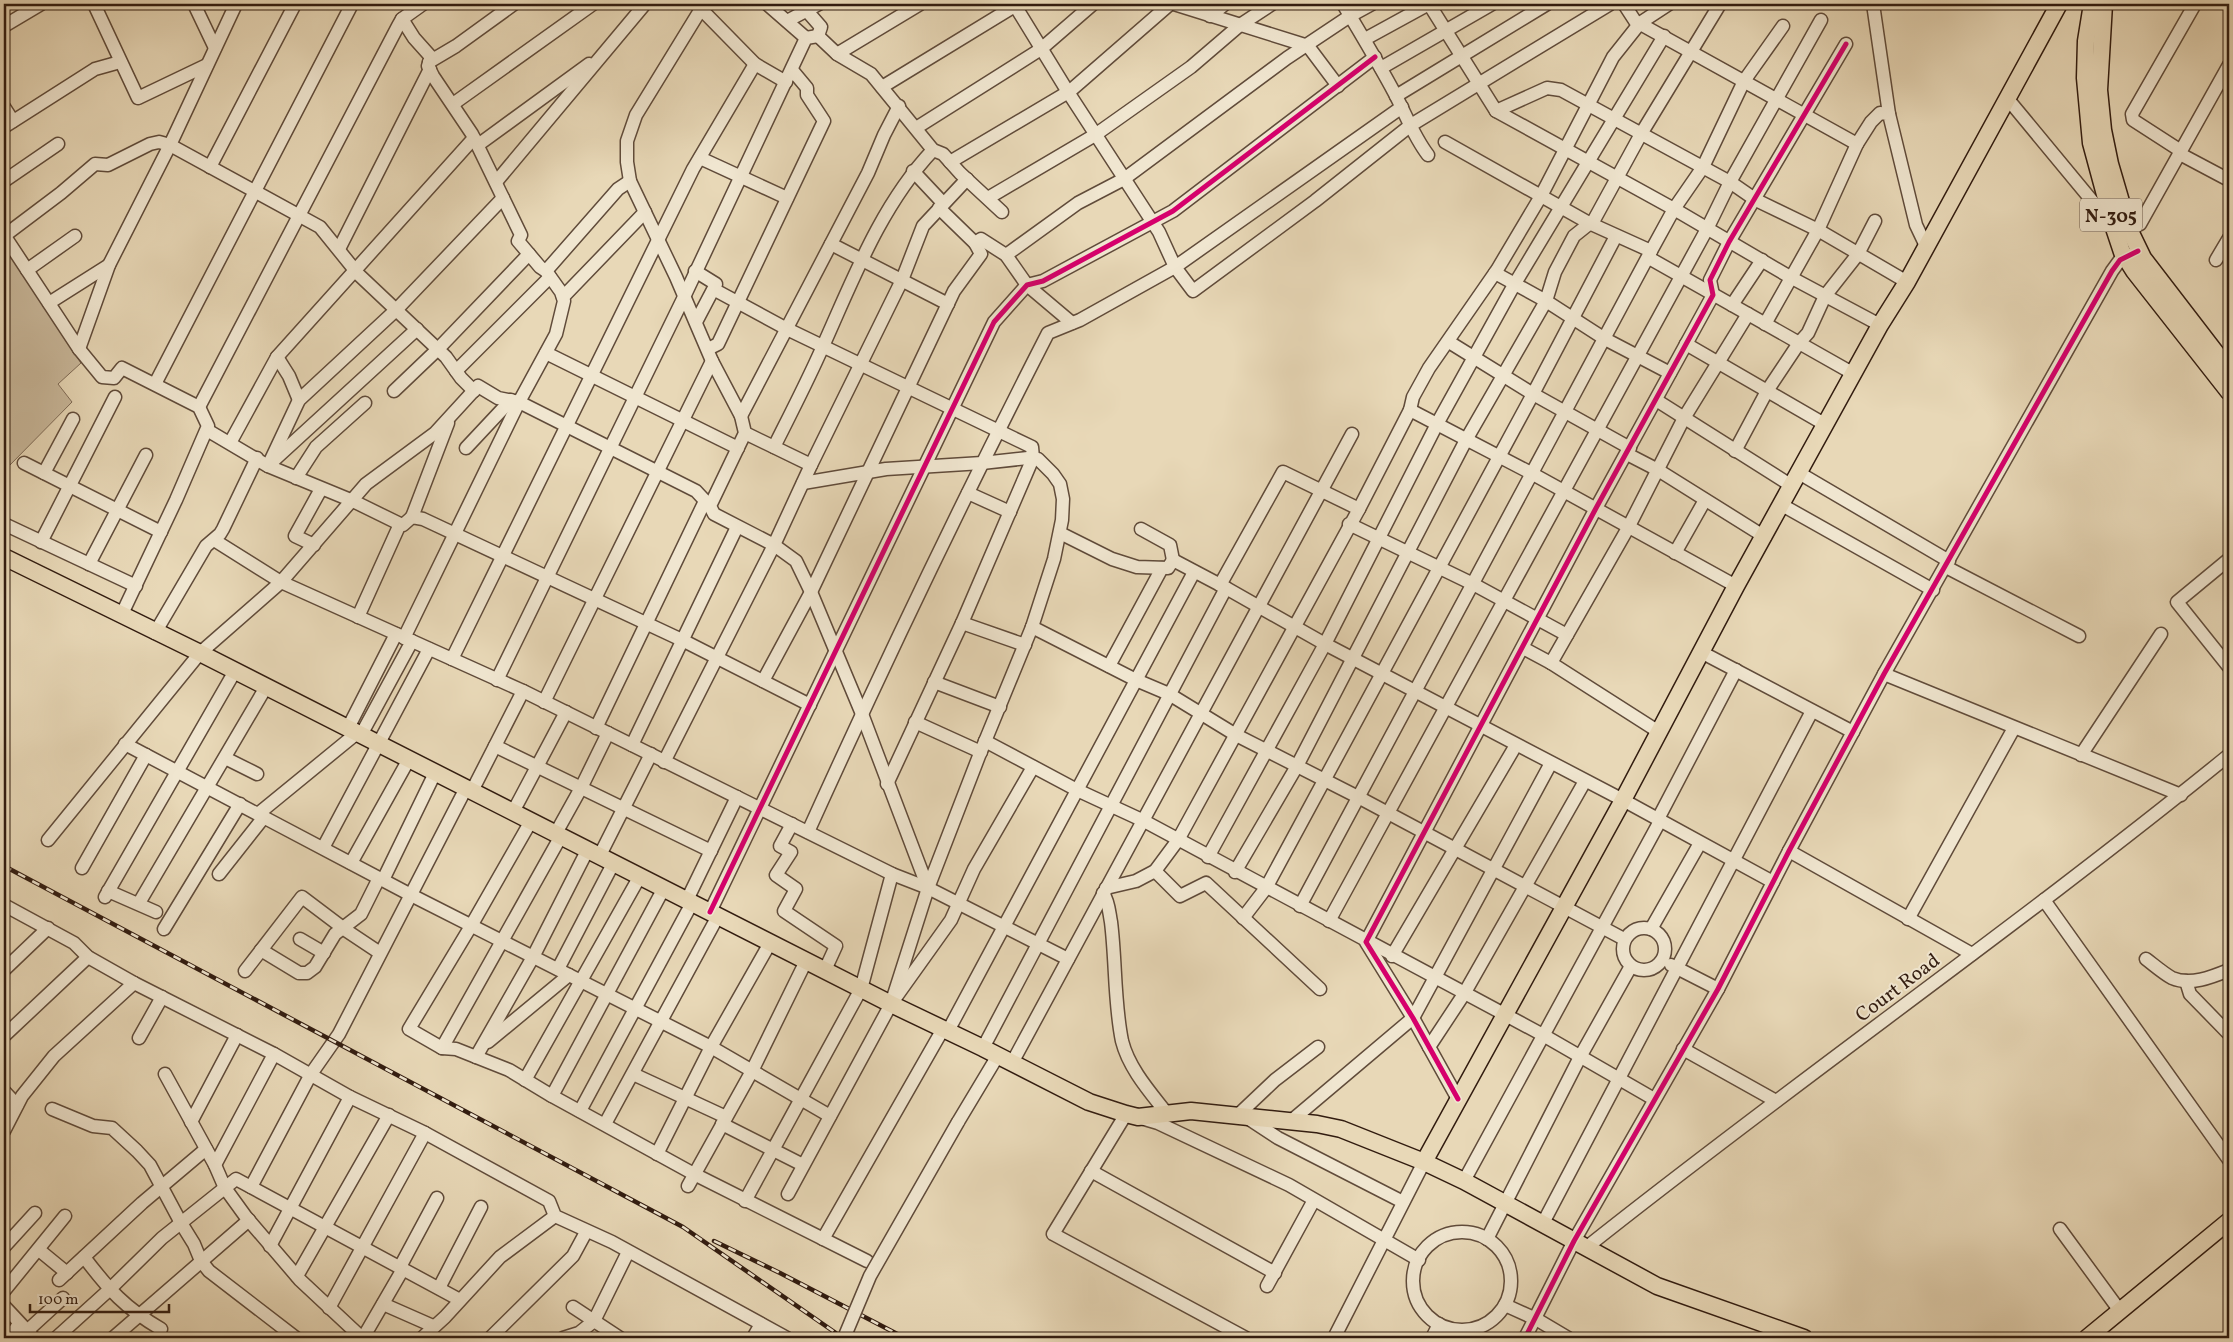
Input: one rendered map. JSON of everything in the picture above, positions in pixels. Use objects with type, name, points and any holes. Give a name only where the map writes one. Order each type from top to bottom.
[{"type":"main road","points":[[1424,1162],[1623,800],[1736,586],[1765,537],[1880,325],[1907,282],[2058,4]]},
{"type":"main road","name":"N-305","points":[[2092,4],[2086,41],[2088,115],[2091,143],[2132,254],[2229,392]]},
{"type":"main road","name":"N-305","points":[[2104,4],[2100,46],[2100,98],[2116,209]]},
{"type":"main road","name":"N-305","points":[[2132,254],[2166,290],[2229,370]]},
{"type":"main road","points":[[4,557],[155,633],[200,653],[861,989],[1089,1102],[1132,1116],[1168,1115],[1191,1111],[1241,1115],[1341,1129],[1424,1162],[1464,1181],[1657,1286],[1804,1338]]},
{"type":"main road","points":[[2087,1338],[2229,1221]]},
{"type":"street","points":[[4,26],[41,4]]},
{"type":"street","points":[[94,4],[138,98],[207,65]]},
{"type":"street","points":[[194,4],[215,48]]},
{"type":"street","points":[[79,349],[109,265],[170,145],[236,4]]},
{"type":"street","points":[[210,167],[295,4]]},
{"type":"street","points":[[155,384],[352,4]]},
{"type":"street","points":[[199,407],[402,19],[424,4]]},
{"type":"street","points":[[339,249],[430,66],[514,4]]},
{"type":"street","points":[[453,104],[593,4]]},
{"type":"street","points":[[496,182],[645,4]]},
{"type":"street","points":[[767,4],[786,21],[871,74],[933,150],[943,154],[1002,212]]},
{"type":"street","points":[[786,21],[820,4]]},
{"type":"street","points":[[837,54],[920,4]]},
{"type":"street","points":[[916,128],[1041,49],[1093,4]]},
{"type":"street","points":[[950,162],[1068,92],[1170,4]]},
{"type":"street","points":[[1174,4],[1308,46],[1338,86]]},
{"type":"street","points":[[1210,16],[1225,4]]},
{"type":"street","points":[[988,198],[1096,135],[1191,67],[1240,25],[1272,4]]},
{"type":"street","points":[[1343,4],[1382,68],[1411,125],[1417,142],[1428,156]]},
{"type":"street","points":[[1006,255],[1078,203],[1124,179],[1287,58],[1308,46],[1350,16],[1372,4]]},
{"type":"street","points":[[1364,40],[1429,4],[1496,112],[1674,209],[1790,278],[1880,325]]},
{"type":"street","points":[[1382,68],[1492,4]]},
{"type":"street","points":[[808,832],[982,463],[1048,333],[1072,323],[1175,267],[1462,57],[1547,4]]},
{"type":"street","points":[[882,87],[1016,5],[1041,49],[1151,221],[1175,267],[1193,291],[1315,201],[1411,125],[1478,82],[1610,4]]},
{"type":"street","points":[[1624,4],[1635,21],[1857,144]]},
{"type":"street","points":[[1104,891],[1155,871],[1178,840],[1349,524],[1359,510],[1410,410],[1413,397],[1429,368],[1449,342],[1495,273],[1540,196],[1613,58],[1640,23],[1669,4]]},
{"type":"street","points":[[1235,872],[1297,766],[1466,440],[1546,301],[1555,272],[1574,236],[1594,220],[1641,134],[1720,4]]},
{"type":"street","points":[[1873,4],[1889,114],[1916,225],[1926,246]]},
{"type":"street","points":[[2195,4],[2132,114],[2133,120],[2180,153],[2229,180]]},
{"type":"street","points":[[442,1048],[503,941],[559,835],[581,788],[602,730],[646,623],[707,503],[746,433],[741,416],[710,355],[630,181],[627,141],[636,115],[702,6],[755,64],[789,76],[807,88],[806,95],[824,121],[718,344],[710,355],[683,420],[593,598],[544,702]]},
{"type":"street","points":[[497,680],[684,297],[789,76],[812,37],[821,27],[807,11]]},
{"type":"street","points":[[219,874],[261,815],[356,732],[455,534],[515,401],[556,334],[564,301],[548,274],[518,241],[521,235],[476,142],[430,66],[430,57],[414,38],[402,19]]},
{"type":"street","points":[[1329,922],[1503,600],[1564,492],[1636,356],[1707,229],[1730,182],[1821,20]]},
{"type":"street","points":[[1300,906],[1674,209],[1703,167],[1744,81],[1782,26]]},
{"type":"street","points":[[1208,857],[1268,750],[1380,539],[1437,424],[1514,285],[1664,36]]},
{"type":"street","points":[[1366,942],[1595,510],[1712,295],[1710,280],[1730,242],[1846,44]]},
{"type":"street","points":[[230,443],[277,357],[355,270],[476,142],[604,53]]},
{"type":"street","points":[[605,1124],[662,1022],[835,652],[994,322],[1027,285],[1043,281],[1151,221],[1173,211],[1375,57]]},
{"type":"street","points":[[4,107],[8,124],[95,69],[120,62]]},
{"type":"street","points":[[452,659],[657,240],[700,158],[755,64]]},
{"type":"street","points":[[2123,232],[2140,224],[2229,65]]},
{"type":"street","points":[[1496,112],[1547,88],[1561,90],[1730,182],[1756,200],[1818,230],[1907,282]]},
{"type":"street","points":[[2007,98],[2098,208],[2104,211],[2116,209]]},
{"type":"street","points":[[741,416],[868,173],[899,106]]},
{"type":"street","points":[[1765,324],[1818,230],[1857,144],[1871,122],[1880,113],[1889,114]]},
{"type":"street","points":[[122,616],[208,426],[199,407],[122,368],[114,378],[102,377],[79,349],[4,235],[61,193],[95,164],[108,165],[150,144],[159,142],[170,145],[320,227],[355,270],[438,349],[474,390]]},
{"type":"street","points":[[1445,142],[1540,196],[1650,254],[1680,276],[1712,295],[1854,374]]},
{"type":"street","points":[[4,182],[58,144]]},
{"type":"street","points":[[774,447],[862,260],[898,193],[913,172],[933,150]]},
{"type":"street","points":[[700,158],[787,198]]},
{"type":"street","points":[[763,681],[811,592],[954,291],[981,254],[975,243],[913,172]]},
{"type":"street","points":[[664,762],[774,545],[859,364],[902,280],[924,226],[967,179]]},
{"type":"street","points":[[456,371],[548,274],[618,189],[630,181]]},
{"type":"street","points":[[268,466],[299,400],[396,310],[503,198]]},
{"type":"street","points":[[562,297],[645,212]]},
{"type":"street","points":[[1736,450],[1767,391],[1799,343],[1808,333],[1825,296],[1858,254],[1875,221]]},
{"type":"street","points":[[27,270],[76,236]]},
{"type":"street","points":[[1243,918],[1266,888],[1533,394],[1616,236]]},
{"type":"street","points":[[2216,260],[2229,238]]},
{"type":"street","points":[[975,243],[982,239],[1006,255],[1027,285],[1072,323]]},
{"type":"street","points":[[831,244],[948,304]]},
{"type":"street","points":[[394,391],[438,349],[529,254]]},
{"type":"street","points":[[1525,1338],[1581,1244],[1654,1099],[1718,989],[1789,851],[1884,674],[1948,564],[2112,271],[2132,254]]},
{"type":"street","points":[[1732,305],[1762,260]]},
{"type":"street","points":[[49,303],[109,265]]},
{"type":"street","points":[[695,271],[716,284],[715,290],[696,322]]},
{"type":"street","points":[[1495,273],[1546,301],[1605,339],[1670,373]]},
{"type":"street","points":[[715,290],[822,347],[1032,447],[1033,458],[1010,512],[962,623],[887,784]]},
{"type":"street","points":[[1551,663],[1628,528],[1684,418],[1748,314]]},
{"type":"street","points":[[268,466],[417,329]]},
{"type":"street","points":[[1449,342],[1502,376],[1596,430],[1765,537]]},
{"type":"street","points":[[1686,344],[1826,425]]},
{"type":"street","points":[[546,353],[738,448]]},
{"type":"street","points":[[277,357],[299,400]]},
{"type":"street","points":[[48,840],[124,744],[200,653],[281,582],[366,484],[435,433],[478,386],[498,398],[515,401],[696,491],[714,514],[774,545],[796,562],[811,592],[862,714],[928,888]]},
{"type":"street","points":[[41,542],[115,397]]},
{"type":"street","points":[[1656,400],[1736,450],[1796,480],[2079,636]]},
{"type":"street","points":[[466,448],[515,401]]},
{"type":"street","points":[[296,478],[316,447],[365,403]]},
{"type":"street","points":[[1410,410],[1531,473],[1595,510],[1736,586]]},
{"type":"street","points":[[207,430],[268,466],[353,501],[403,525],[412,517],[450,417]]},
{"type":"street","points":[[44,473],[73,420]]},
{"type":"street","points":[[303,432],[316,447]]},
{"type":"street","points":[[746,433],[811,466]]},
{"type":"street","points":[[844,1338],[870,1276],[958,1122],[998,1056],[1068,959],[1144,821],[1199,713],[1352,434]]},
{"type":"street","points":[[88,564],[146,455]]},
{"type":"street","points":[[155,633],[206,546],[223,529],[257,458]]},
{"type":"street","points":[[803,483],[868,472],[1033,458],[1046,465],[1060,484],[1063,499],[1060,533],[1054,559],[1032,627],[928,888],[891,1004]]},
{"type":"street","points":[[24,463],[161,532]]},
{"type":"street","points":[[998,1056],[1038,943],[1169,694],[1282,472],[1359,510]]},
{"type":"street","points":[[314,545],[295,536],[321,489]]},
{"type":"street","points":[[968,493],[1010,512]]},
{"type":"street","points":[[1675,553],[1706,500]]},
{"type":"street","points":[[1782,506],[1933,590]]},
{"type":"street","points":[[412,517],[423,520],[548,576],[684,641],[810,705]]},
{"type":"street","points":[[4,524],[136,586]]},
{"type":"street","points":[[358,617],[400,524]]},
{"type":"street","points":[[1349,524],[1473,584],[1567,634]]},
{"type":"street","points":[[632,745],[684,641],[737,527]]},
{"type":"street","points":[[1060,533],[1112,559],[1137,567],[1168,568],[1173,560],[1170,545],[1141,529]]},
{"type":"street","points":[[214,540],[281,582],[523,691],[892,874],[928,888],[958,905],[1068,959]]},
{"type":"street","points":[[2229,559],[2177,602],[2229,667]]},
{"type":"street","points":[[1173,560],[1223,586],[1324,644],[1623,800],[1773,882]]},
{"type":"street","points":[[1109,666],[1162,568]]},
{"type":"street","points":[[823,1239],[946,1030],[1194,572]]},
{"type":"street","points":[[962,623],[1025,645]]},
{"type":"street","points":[[1032,627],[1136,680],[1169,694],[1236,735],[1358,797],[1624,939]]},
{"type":"street","points":[[2081,755],[2161,634]]},
{"type":"street","points":[[356,732],[404,638]]},
{"type":"street","points":[[1522,648],[1551,663],[1658,732]]},
{"type":"street","points":[[323,848],[428,649]]},
{"type":"street","points":[[1702,652],[1852,732]]},
{"type":"street","points":[[1464,1181],[1659,820],[1736,670]]},
{"type":"street","points":[[156,912],[139,903],[107,894],[235,671]]},
{"type":"street","points":[[1884,674],[2181,795]]},
{"type":"street","points":[[934,682],[1000,707]]},
{"type":"street","points":[[139,903],[266,687]]},
{"type":"street","points":[[251,1187],[311,1074],[339,1034],[411,895],[469,789],[495,746],[523,691]]},
{"type":"street","points":[[1542,1224],[1678,969],[1812,711]]},
{"type":"street","points":[[513,812],[566,712]]},
{"type":"street","points":[[915,722],[983,746],[1033,767],[1076,790],[1144,821],[1235,872],[1543,1035],[1654,1099]]},
{"type":"street","points":[[1908,919],[2014,728]]},
{"type":"street","points":[[124,744],[471,926],[711,1047],[830,1116]]},
{"type":"street","points":[[1392,956],[1516,745]]},
{"type":"street","points":[[495,746],[711,851]]},
{"type":"street","points":[[479,1052],[533,957],[600,856],[651,754]]},
{"type":"street","points":[[82,868],[146,755]]},
{"type":"street","name":"Court Road","points":[[1581,1244],[1699,1159],[2044,900],[2229,756]]},
{"type":"street","points":[[225,758],[257,774]]},
{"type":"street","points":[[351,863],[409,759]]},
{"type":"street","points":[[1291,1121],[1413,1018],[1551,763]]},
{"type":"street","points":[[788,1194],[891,1004],[951,920],[974,869],[1033,767]]},
{"type":"street","points":[[261,950],[299,973],[307,973],[315,967],[335,934],[344,929],[361,914],[381,879],[435,772]]},
{"type":"street","points":[[1429,1047],[1464,994],[1586,781]]},
{"type":"street","points":[[580,1111],[636,1009],[690,901],[737,797]]},
{"type":"street","points":[[164,929],[240,804]]},
{"type":"street","points":[[531,821],[409,1029],[442,1048],[479,1052],[552,1096],[694,1174],[867,1261]]},
{"type":"street","points":[[792,824],[780,846],[791,852],[776,875],[796,889],[784,911],[836,946],[825,970]]},
{"type":"street","points":[[1651,929],[1700,843]]},
{"type":"street","points":[[1789,851],[1972,954]]},
{"type":"street","points":[[525,1080],[569,975],[600,856]]},
{"type":"street","points":[[1155,871],[1180,896],[1206,883],[1320,989]]},
{"type":"street","points":[[745,1201],[802,1100],[861,989],[892,874]]},
{"type":"street","points":[[479,1052],[569,975],[640,876]]},
{"type":"street","points":[[552,1096],[664,888]]},
{"type":"street","points":[[1104,891],[1113,937],[1117,1009],[1123,1042],[1131,1064],[1168,1115]]},
{"type":"street","points":[[244,972],[302,897],[380,953]]},
{"type":"street","points":[[2044,900],[2229,1160]]},
{"type":"street","points":[[4,905],[74,943],[88,957],[134,983],[274,1054],[350,1097],[425,1133],[550,1201],[555,1216],[586,1232],[612,1242],[786,1338]]},
{"type":"street","points":[[1642,927],[1651,929],[1660,935],[1664,941],[1665,954],[1662,960],[1657,966],[1645,970],[1631,966],[1623,954],[1624,939],[1635,929],[1642,927]]},
{"type":"street","points":[[4,970],[48,928]]},
{"type":"street","points":[[300,939],[324,953]]},
{"type":"street","points":[[1366,942],[1413,1018],[1458,1099]]},
{"type":"street","points":[[657,1154],[711,1047],[770,943]]},
{"type":"street","points":[[4,1036],[88,957]]},
{"type":"street","points":[[2146,959],[2172,978],[2186,981],[2212,977],[2229,970]]},
{"type":"street","points":[[1662,960],[1718,989]]},
{"type":"street","points":[[688,1186],[752,1071],[806,961]]},
{"type":"street","points":[[1486,1239],[1580,1057],[1631,966]]},
{"type":"street","points":[[2186,981],[2190,994],[2229,1034]]},
{"type":"street","points":[[4,1129],[22,1096],[54,1056],[134,983]]},
{"type":"street","points":[[139,1038],[162,997]]},
{"type":"street","points":[[191,1122],[237,1035]]},
{"type":"street","points":[[1318,1047],[1274,1080],[1241,1115],[1278,1138],[1403,1202]]},
{"type":"street","points":[[1683,1049],[1776,1100]]},
{"type":"street","points":[[215,1165],[274,1054]]},
{"type":"street","points":[[165,1074],[215,1165],[225,1188],[270,1246],[297,1276],[363,1338],[383,1304],[437,1198]]},
{"type":"street","points":[[633,1074],[685,1096],[803,1165]]},
{"type":"street","points":[[4,1091],[17,1105]]},
{"type":"street","points":[[270,1246],[350,1097]]},
{"type":"street","points":[[52,1110],[93,1126],[112,1128],[150,1165],[194,1244],[201,1261],[209,1271],[296,1338]]},
{"type":"street","points":[[297,1276],[389,1115]]},
{"type":"street","points":[[1246,1338],[1053,1234],[1091,1171],[1132,1116],[1158,1124],[1289,1185],[1418,1260]]},
{"type":"street","points":[[330,1308],[425,1133]]},
{"type":"street","points":[[39,1250],[63,1276],[162,1186],[206,1150]]},
{"type":"street","points":[[1334,1338],[1424,1162]]},
{"type":"street","points":[[1091,1171],[1275,1273]]},
{"type":"street","points":[[56,1338],[162,1238],[236,1179],[460,1300]]},
{"type":"street","points":[[1267,1286],[1314,1200]]},
{"type":"street","points":[[439,1288],[482,1207]]},
{"type":"street","points":[[4,1247],[35,1213]]},
{"type":"street","points":[[4,1291],[65,1216]]},
{"type":"street","points":[[422,1338],[433,1326],[446,1317],[500,1257],[555,1216]]},
{"type":"street","points":[[113,1338],[249,1220]]},
{"type":"street","points":[[2060,1229],[2120,1311]]},
{"type":"street","points":[[490,1338],[573,1256],[586,1232]]},
{"type":"street","points":[[1465,1232],[1486,1239],[1503,1254],[1510,1268],[1511,1283],[1508,1298],[1490,1322],[1476,1328],[1461,1330],[1446,1328],[1432,1320],[1421,1309],[1415,1295],[1413,1279],[1418,1260],[1424,1251],[1436,1240],[1450,1234],[1465,1232]]},
{"type":"street","points":[[563,1338],[579,1333],[594,1321],[628,1252]]},
{"type":"street","points":[[84,1257],[109,1290],[139,1316],[161,1329]]},
{"type":"street","points":[[9,1338],[27,1331],[64,1298]]},
{"type":"street","points":[[383,1304],[433,1326]]},
{"type":"street","points":[[1504,1305],[1536,1319],[1568,1338]]},
{"type":"street","points":[[4,1306],[27,1331]]},
{"type":"street","points":[[573,1307],[620,1338]]},
{"type":"street","points":[[753,1338],[761,1324]]},
{"type":"street","points":[[1432,1338],[1439,1324]]},
{"type":"shaded area","points":[[4,246],[81,363],[58,384],[72,402],[9,466],[4,464]]},
{"type":"railway","points":[[4,866],[683,1227],[843,1338]]},
{"type":"railway","points":[[714,1241],[905,1338]]},
{"type":"cycle path","points":[[1458,1099],[1413,1018],[1366,942],[1595,510],[1713,295],[1710,280],[1729,242],[1846,44]]},
{"type":"cycle path","points":[[710,912],[994,322],[1027,285],[1043,281],[1173,211],[1375,57]]},
{"type":"cycle path","points":[[1525,1338],[1574,1241],[1718,989],[1789,851],[1884,674],[2112,271],[2120,260],[2138,251]]}]
